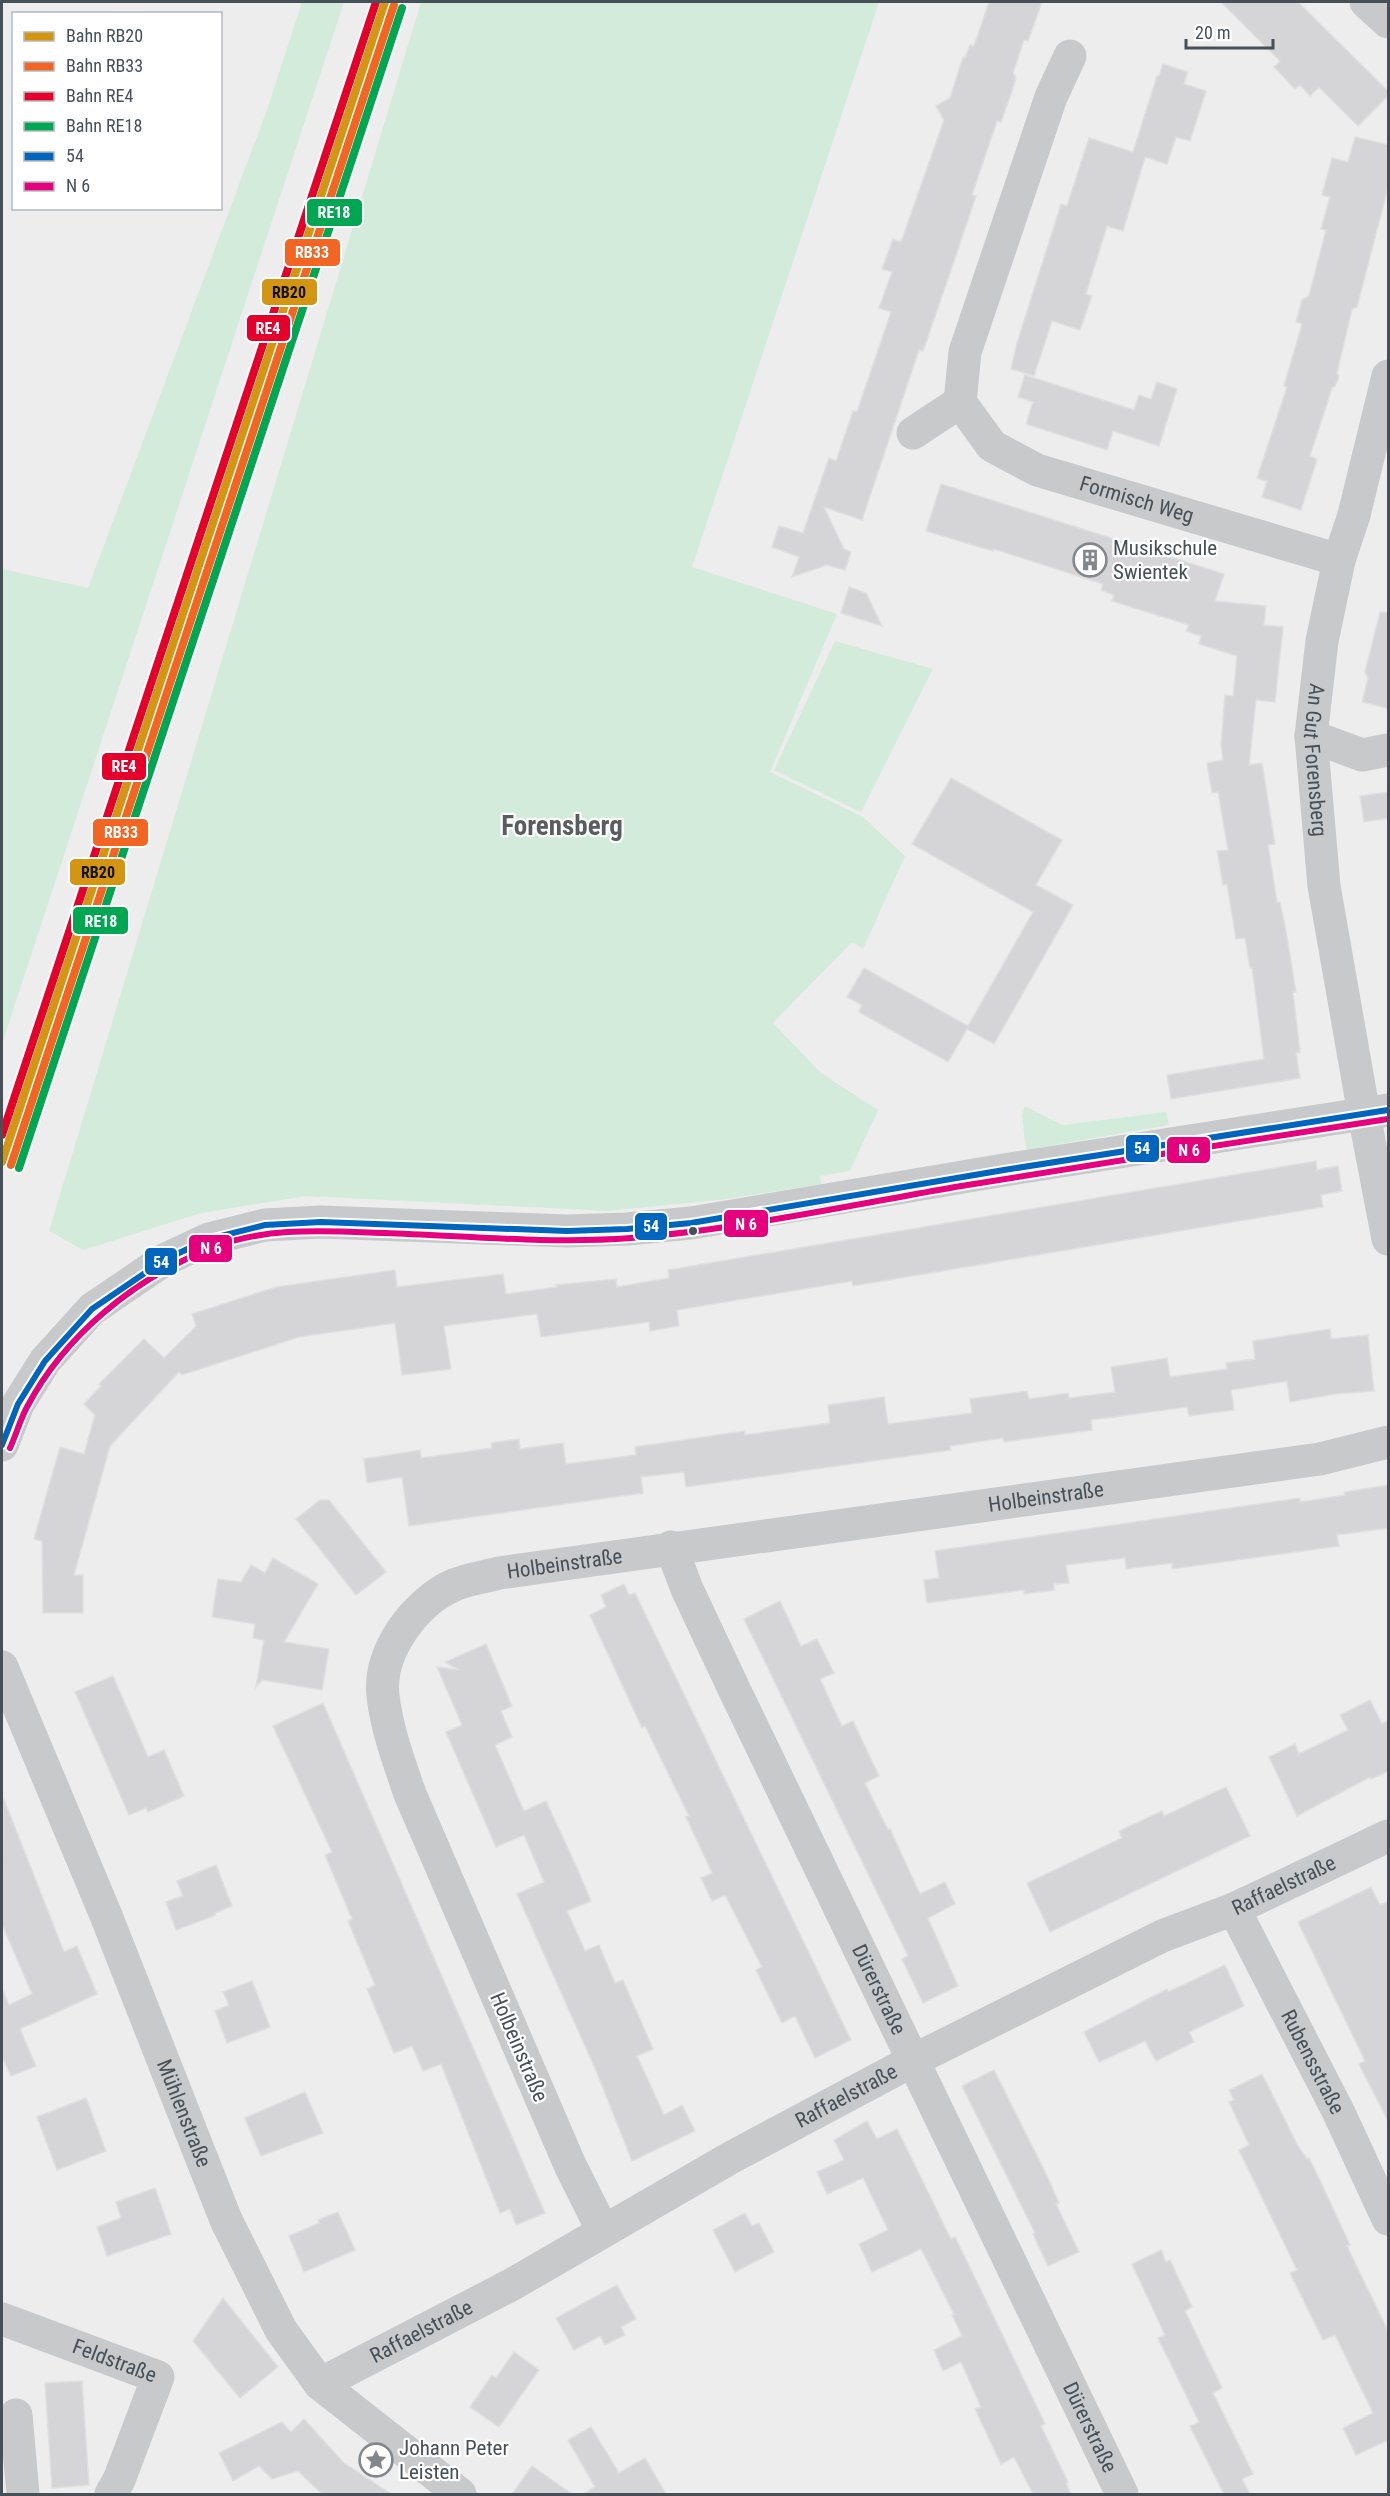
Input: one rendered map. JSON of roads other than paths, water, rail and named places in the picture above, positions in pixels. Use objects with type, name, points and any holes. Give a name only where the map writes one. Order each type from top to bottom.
[{"type":"street","points":[[1366,2],[1389,22]]},
{"type":"street","points":[[913,433],[960,402],[965,352],[1051,97],[1070,56]]},
{"type":"street","name":"An Gut Forensberg","points":[[1389,376],[1354,515],[1339,560],[1322,641],[1311,736],[1324,886],[1376,1112],[1389,1239]]},
{"type":"street","name":"Formisch Weg","points":[[960,402],[992,446],[1037,470],[1339,560]]},
{"type":"street","points":[[1311,736],[1362,755],[1389,750]]},
{"type":"street","points":[[2,1445],[18,1404],[45,1361],[92,1309],[164,1260],[208,1239],[264,1225],[321,1221],[567,1231],[627,1229],[691,1223],[1004,1170],[1376,1112]]},
{"type":"street","name":"Holbeinstraße","points":[[603,2231],[570,2165],[410,1794],[389,1731],[383,1693],[387,1657],[402,1630],[429,1601],[454,1585],[499,1573],[671,1547],[1320,1458],[1389,1442]]},
{"type":"street","name":"Dürerstraße","points":[[671,1547],[687,1589],[724,1669],[1122,2494]]},
{"type":"street","name":"Mühlenstraße","points":[[2,1667],[105,1912],[226,2220],[281,2330],[320,2384],[460,2494]]},
{"type":"street","name":"Raffaelstraße","points":[[320,2384],[428,2330],[732,2157],[914,2060],[1162,1936],[1234,1909],[1389,1836]]},
{"type":"street","name":"Rubensstraße","points":[[1234,1909],[1339,2113],[1389,2219]]},
{"type":"street","name":"Feldstraße","points":[[2,2319],[158,2377],[107,2490]]},
{"type":"street","points":[[16,2415],[22,2494]]},
{"type":"rail line","name":"RE4","points":[[2,1135],[376,2]]},
{"type":"rail line","name":"RB20","points":[[2,1162],[385,2]]},
{"type":"rail line","name":"RB33","points":[[11,1165],[394,5]]},
{"type":"rail line","name":"RE18","points":[[19,1168],[402,8]]},
{"type":"place","name":"Musikschule Swientek","points":[[1090,560]]},
{"type":"place","name":"Johann Peter Leisten","points":[[376,2460]]},
{"type":"district","name":"Forensberg","points":[[562,826]]}]
